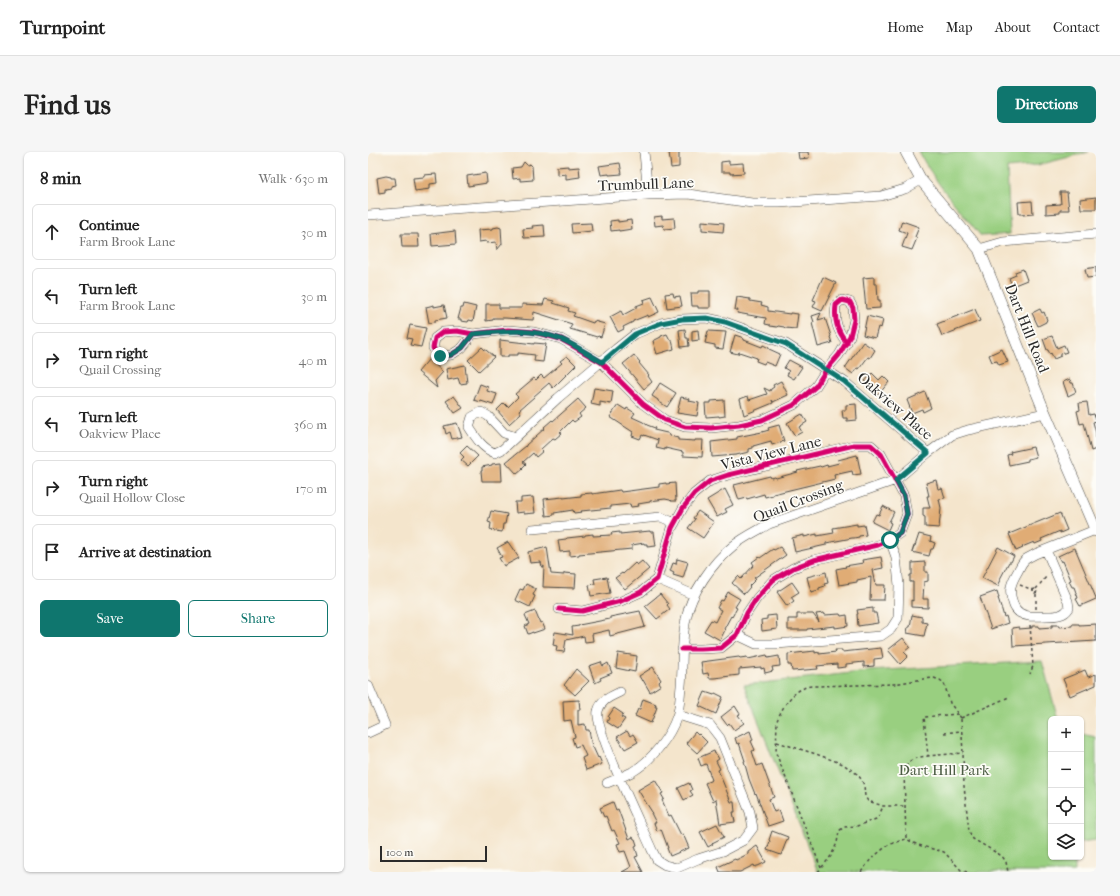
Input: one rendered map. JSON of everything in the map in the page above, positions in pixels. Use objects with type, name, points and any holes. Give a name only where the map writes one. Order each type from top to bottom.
[{"type":"main road","name":"Dart Hill Road","points":[[906,152],[921,180],[979,249],[1045,412],[1096,530]]},
{"type":"street","points":[[644,152],[648,195]]},
{"type":"street","name":"Trumbull Lane","points":[[368,216],[648,195],[688,194],[752,203],[881,196],[905,189],[921,180]]},
{"type":"street","points":[[979,249],[1003,242],[1096,234]]},
{"type":"street","name":"Oakview Place","points":[[516,437],[504,433],[488,416],[481,412],[472,417],[469,427],[488,451],[495,453],[503,449],[516,437],[558,398],[635,334],[661,323],[682,319],[707,318],[725,322],[786,344],[845,382],[928,453]]},
{"type":"street","points":[[473,334],[508,330],[534,332],[561,339],[602,362],[642,404],[665,420],[684,427],[711,428],[739,425],[762,420],[794,404],[816,386],[847,342]]},
{"type":"street","name":"Quail Crossing","points":[[607,784],[632,771],[645,762],[668,735],[678,715],[682,649],[686,618],[694,595],[718,561],[732,547],[750,534],[769,524],[896,480],[952,435],[1045,412]]},
{"type":"street","name":"Vista View Lane","points":[[657,579],[672,528],[683,508],[694,494],[710,481],[728,475],[854,444],[871,445],[881,454],[896,480]]},
{"type":"street","points":[[682,649],[721,648],[737,635],[747,613],[773,580],[793,568],[814,560],[878,545],[890,540],[900,533],[907,514],[904,496],[896,480]]},
{"type":"street","points":[[532,530],[650,518],[661,518],[675,523]]},
{"type":"street","points":[[1046,550],[1068,601],[1069,608],[1066,612],[1056,616],[1024,615],[1014,606],[1010,596],[1010,588],[1021,565],[1026,559],[1046,550],[1096,530]]},
{"type":"street","points":[[737,635],[756,644],[776,644],[881,636],[891,629],[898,618],[897,564],[890,540]]},
{"type":"street","points":[[559,609],[582,611],[621,601],[641,592],[657,579],[694,595]]},
{"type":"street","points":[[368,685],[385,726],[368,733]]},
{"type":"street","points":[[620,692],[605,699],[597,712],[599,726],[619,778],[652,850],[658,860],[665,865],[677,868],[698,859],[723,852],[744,840],[753,828],[750,812],[720,738],[710,725],[678,715]]},
{"type":"path","points":[[1033,590],[1036,589],[1046,577],[1056,572]]},
{"type":"path","points":[[1021,585],[1033,590],[1036,593]]},
{"type":"path","points":[[1030,674],[1033,666],[1030,626],[1033,616],[1037,591],[1036,589]]},
{"type":"path","points":[[821,868],[776,753],[777,720],[779,716],[797,691],[805,687],[894,684],[924,678],[934,678],[944,683],[950,703],[961,718],[964,786],[969,831],[973,839],[1002,856],[1006,862],[1008,872]]},
{"type":"path","points":[[961,718],[1009,697]]},
{"type":"path","points":[[928,756],[924,717],[958,714]]},
{"type":"path","points":[[944,733],[961,731]]},
{"type":"path","points":[[777,742],[843,764],[857,774],[861,779],[864,785],[866,800],[883,806],[905,806]]},
{"type":"path","points":[[906,839],[905,766],[917,757],[963,753]]},
{"type":"path","points":[[818,872],[831,856],[837,843],[839,831],[844,827],[857,826],[876,819],[879,816],[883,806]]},
{"type":"path","points":[[861,872],[871,859],[888,845],[906,839],[918,845],[944,852],[961,870],[967,872]]},
{"type":"green space","points":[[919,152],[1089,152],[1038,165],[1007,168],[1010,234],[981,236],[940,185]]},
{"type":"green space","name":"Dart Hill Park","points":[[1042,661],[1057,716],[1048,716],[1048,860],[1075,860],[1075,872],[818,872],[744,685],[869,671]]},
{"type":"green space","points":[[1084,735],[1096,737],[1096,840],[1084,842]]},
{"type":"building","points":[[669,152],[679,152],[679,167],[671,168]]},
{"type":"building","points":[[798,152],[808,152],[809,158],[799,159]]},
{"type":"building","points":[[729,161],[729,164],[743,163],[744,173],[730,174],[730,172],[721,172],[721,162]]},
{"type":"building","points":[[524,162],[527,165],[530,164],[532,166],[533,180],[520,181],[520,178],[513,179],[512,168],[521,167]]},
{"type":"building","points":[[620,163],[622,174],[601,175],[599,166]]},
{"type":"building","points":[[568,166],[568,168],[579,167],[580,177],[566,179],[566,174],[557,175],[557,167]]},
{"type":"building","points":[[486,173],[487,183],[468,186],[467,176]]},
{"type":"building","points":[[436,174],[437,183],[430,184],[430,189],[415,191],[413,178]]},
{"type":"building","points":[[386,176],[395,178],[396,185],[385,189],[385,192],[379,193],[377,178]]},
{"type":"building","points":[[1060,192],[1067,192],[1069,210],[1060,210],[1060,213],[1046,214],[1046,205],[1061,204]]},
{"type":"building","points":[[1096,197],[1096,209],[1081,209],[1080,199]]},
{"type":"building","points":[[1032,201],[1033,214],[1019,214],[1018,202]]},
{"type":"building","points":[[662,216],[662,219],[674,218],[675,228],[664,229],[663,225],[655,226],[654,217]]},
{"type":"building","points":[[618,220],[618,222],[631,220],[632,229],[611,231],[610,221]]},
{"type":"building","points":[[702,221],[724,223],[723,232],[702,230]]},
{"type":"building","points":[[902,221],[919,227],[915,237],[917,238],[912,250],[902,247],[907,233],[899,230]]},
{"type":"building","points":[[591,223],[592,231],[572,233],[571,224]]},
{"type":"building","points":[[544,225],[545,237],[524,238],[523,229],[533,228],[532,226]]},
{"type":"building","points":[[498,227],[501,228],[502,244],[497,250],[496,242],[479,242],[478,230],[493,229]]},
{"type":"building","points":[[455,231],[456,244],[432,246],[431,234]]},
{"type":"building","points":[[401,234],[418,234],[419,247],[402,247]]},
{"type":"building","points":[[1096,267],[1096,277],[1087,278],[1085,269]]},
{"type":"building","points":[[1023,269],[1027,280],[1012,286],[1009,278],[1016,275],[1015,272]]},
{"type":"building","points":[[823,277],[836,283],[822,311],[813,307],[816,301],[813,300]]},
{"type":"building","points":[[874,277],[874,284],[877,284],[880,308],[866,309],[863,278]]},
{"type":"building","points":[[698,291],[710,291],[710,308],[698,308],[698,306],[692,306],[691,293],[698,293]]},
{"type":"building","points":[[673,293],[674,297],[680,296],[682,306],[667,308],[665,294]]},
{"type":"building","points":[[652,297],[659,312],[633,321],[618,332],[610,317],[621,311],[623,315],[636,308],[636,306],[644,303],[643,300]]},
{"type":"building","points":[[737,297],[762,303],[761,305],[768,307],[768,311],[798,314],[796,329],[770,326],[765,324],[766,318],[737,313],[738,310],[735,310]]},
{"type":"building","points":[[545,299],[554,301],[553,303],[569,308],[568,311],[575,313],[573,316],[593,323],[594,321],[605,324],[601,337],[570,329],[572,324],[534,312],[533,320],[493,318],[493,320],[486,321],[486,304],[499,304],[499,308],[522,308],[522,304],[543,305]]},
{"type":"building","points":[[464,304],[476,307],[473,321],[469,320],[468,322],[458,319],[461,308],[463,308]]},
{"type":"building","points":[[434,305],[434,307],[444,305],[447,318],[435,320],[435,322],[429,323],[426,307]]},
{"type":"building","points":[[975,309],[980,321],[942,336],[937,324]]},
{"type":"building","points":[[1040,309],[1042,313],[1044,312],[1047,320],[1038,326],[1032,313]]},
{"type":"building","points":[[821,313],[818,320],[825,318],[832,343],[818,347],[812,323],[814,322],[812,316]]},
{"type":"building","points":[[867,316],[883,320],[881,328],[878,327],[875,338],[863,335]]},
{"type":"building","points":[[410,325],[426,328],[421,347],[410,345],[412,339],[407,338]]},
{"type":"building","points":[[685,329],[689,346],[681,347],[679,330]]},
{"type":"building","points":[[698,330],[699,340],[692,341],[692,331]]},
{"type":"building","points":[[708,331],[726,332],[723,349],[715,348],[715,345],[705,343]]},
{"type":"building","points":[[667,334],[670,340],[672,340],[674,349],[657,354],[653,341]]},
{"type":"building","points":[[735,335],[762,347],[763,345],[780,354],[775,366],[765,362],[764,364],[756,361],[757,358],[739,352],[738,354],[730,352]]},
{"type":"building","points":[[1052,336],[1057,348],[1064,345],[1067,352],[1054,359],[1051,353],[1050,354],[1047,350],[1043,339]]},
{"type":"building","points":[[500,340],[546,344],[543,362],[534,361],[535,355],[518,353],[518,355],[500,357]]},
{"type":"building","points":[[863,342],[875,350],[870,358],[868,357],[853,374],[845,368]]},
{"type":"building","points":[[482,347],[494,357],[479,371],[468,360]]},
{"type":"building","points":[[1002,349],[1008,362],[999,365],[997,361],[992,362],[989,355]]},
{"type":"building","points":[[634,355],[649,375],[648,376],[652,382],[644,389],[623,364]]},
{"type":"building","points":[[567,356],[576,365],[553,388],[549,383],[533,397],[519,410],[521,413],[509,424],[497,410],[504,403],[508,407],[518,397],[515,394],[534,378],[536,380],[541,375],[544,378],[562,363],[560,361]]},
{"type":"building","points":[[429,359],[443,372],[435,381],[437,388],[418,372]]},
{"type":"building","points":[[789,360],[802,367],[794,379],[787,375],[789,371],[784,368]]},
{"type":"building","points":[[465,365],[467,383],[460,384],[458,378],[448,380],[446,369]]},
{"type":"building","points":[[872,373],[879,380],[883,376],[889,382],[878,395],[873,391],[875,389],[865,381]]},
{"type":"building","points":[[1070,379],[1076,392],[1068,396],[1063,382]]},
{"type":"building","points":[[781,381],[788,395],[773,402],[772,400],[773,403],[744,415],[740,399],[748,396],[749,400],[767,394],[764,388],[770,391],[774,387],[773,385]]},
{"type":"building","points":[[660,383],[676,393],[667,407],[652,396]]},
{"type":"building","points":[[480,384],[488,387],[487,391],[497,394],[493,405],[474,400]]},
{"type":"building","points":[[594,388],[613,391],[611,404],[600,402],[600,406],[591,404]]},
{"type":"building","points":[[925,392],[931,408],[923,412],[922,409],[912,413],[907,400]]},
{"type":"building","points":[[454,396],[463,408],[455,413],[446,401]]},
{"type":"building","points":[[681,397],[690,399],[689,401],[699,403],[697,416],[677,413]]},
{"type":"building","points":[[578,399],[586,408],[579,414],[581,417],[574,422],[572,420],[560,432],[562,433],[555,439],[553,438],[541,449],[543,451],[536,457],[533,453],[523,462],[526,464],[517,474],[506,462],[526,446],[552,420],[553,421]]},
{"type":"building","points":[[724,400],[725,416],[706,417],[705,403]]},
{"type":"building","points":[[1087,402],[1089,415],[1094,414],[1096,421],[1093,422],[1096,433],[1096,449],[1091,451],[1084,423],[1080,424],[1077,411],[1080,410],[1079,403]]},
{"type":"building","points":[[856,404],[857,420],[847,421],[847,418],[843,418],[842,410],[846,410],[846,405]]},
{"type":"building","points":[[618,405],[635,413],[632,417],[655,428],[654,430],[667,433],[670,436],[678,438],[678,440],[703,440],[702,457],[683,456],[683,452],[665,448],[665,450],[656,448],[658,440],[644,435],[642,435],[640,439],[632,436],[633,432],[610,417]]},
{"type":"building","points":[[802,414],[807,422],[799,427],[802,432],[795,436],[787,423]]},
{"type":"building","points":[[457,423],[462,437],[452,439],[450,432],[446,434],[444,426]]},
{"type":"building","points":[[779,425],[784,441],[772,445],[771,441],[753,446],[753,448],[749,449],[749,452],[736,455],[712,457],[711,442],[737,439],[737,437],[769,430],[768,428]]},
{"type":"building","points":[[467,446],[478,456],[468,466],[461,460],[464,457],[460,453]]},
{"type":"building","points":[[1033,447],[1036,457],[1028,459],[1028,461],[1009,465],[1007,455],[1011,454],[1010,452]]},
{"type":"building","points":[[857,455],[861,474],[853,475],[852,471],[834,475],[835,479],[773,495],[765,497],[764,494],[739,500],[734,485],[770,476],[771,478],[776,478],[798,472],[797,471],[827,466],[839,463],[838,460]]},
{"type":"building","points":[[501,463],[502,481],[482,481],[482,467]]},
{"type":"building","points":[[936,480],[938,489],[942,488],[945,498],[939,499],[941,508],[939,528],[925,527],[923,508],[930,508],[926,483]]},
{"type":"building","points":[[675,483],[676,501],[665,499],[638,504],[639,506],[631,507],[630,504],[611,506],[611,508],[574,513],[573,510],[546,516],[544,499],[581,496],[581,494],[620,490],[621,492],[659,487],[659,484]]},
{"type":"building","points":[[725,489],[733,505],[725,509],[727,512],[717,517],[707,500]]},
{"type":"building","points":[[533,497],[535,513],[516,513],[515,502],[521,502],[521,498]]},
{"type":"building","points":[[883,506],[894,512],[889,522],[891,523],[888,530],[872,522],[876,514],[879,515]]},
{"type":"building","points":[[491,511],[507,514],[502,532],[490,530],[491,523],[488,522]]},
{"type":"building","points":[[698,511],[714,522],[703,538],[688,528],[695,519],[693,518]]},
{"type":"building","points":[[1060,513],[1067,530],[1060,533],[1060,531],[1041,539],[1042,541],[1035,544],[1034,542],[1016,551],[1009,534]]},
{"type":"building","points":[[857,524],[857,526],[864,525],[866,535],[826,543],[826,545],[795,552],[792,538],[804,535],[804,537],[817,534],[817,536],[834,533],[833,528]]},
{"type":"building","points":[[650,531],[654,532],[656,546],[647,547],[647,544],[644,543],[632,545],[632,549],[570,556],[570,551],[560,552],[558,540],[593,534],[593,536],[612,535],[611,533],[620,532],[620,534]]},
{"type":"building","points":[[919,534],[931,537],[930,541],[935,543],[929,556],[912,552]]},
{"type":"building","points":[[508,542],[519,558],[504,566],[499,558],[502,557],[497,548]]},
{"type":"building","points":[[547,547],[551,574],[576,574],[575,588],[543,587],[544,566],[542,567],[541,562],[530,563],[528,552]]},
{"type":"building","points":[[780,547],[786,555],[754,578],[756,579],[744,594],[732,583],[738,576],[741,579],[754,565],[752,562],[773,549],[774,550]]},
{"type":"building","points":[[998,547],[1014,556],[1011,562],[1009,562],[998,586],[982,578]]},
{"type":"building","points":[[1075,548],[1096,598],[1080,606],[1076,599],[1078,598],[1074,587],[1072,587],[1069,581],[1071,580],[1063,561],[1061,562],[1058,556]]},
{"type":"building","points":[[881,557],[883,568],[873,570],[876,585],[885,585],[884,600],[870,600],[871,577],[857,580],[857,582],[839,585],[836,569],[863,563],[862,560]]},
{"type":"building","points":[[677,559],[688,562],[683,578],[673,575],[674,573],[670,571],[673,563],[676,564]]},
{"type":"building","points":[[642,561],[649,569],[625,589],[615,578],[622,573],[623,574],[635,563],[637,565]]},
{"type":"building","points":[[925,562],[925,572],[928,572],[928,581],[924,582],[923,599],[928,599],[928,608],[911,607],[911,600],[913,601],[913,582],[910,582],[910,575],[912,575],[912,563]]},
{"type":"building","points":[[826,572],[828,583],[824,584],[825,586],[819,588],[819,590],[811,592],[807,577]]},
{"type":"building","points":[[607,577],[610,593],[591,596],[589,585],[595,584],[594,579]]},
{"type":"building","points":[[792,582],[799,592],[791,597],[794,601],[787,606],[777,592]]},
{"type":"building","points":[[526,584],[536,589],[533,595],[535,596],[530,607],[515,600],[520,589],[523,590]]},
{"type":"building","points":[[997,591],[1004,617],[1006,616],[1008,623],[991,629],[980,597]]},
{"type":"building","points":[[728,592],[740,599],[735,607],[737,608],[724,629],[725,630],[720,640],[704,631],[711,620],[715,622],[721,610],[717,608],[721,600],[723,601]]},
{"type":"building","points":[[660,594],[670,609],[657,619],[645,606]]},
{"type":"building","points":[[873,608],[873,613],[876,613],[878,623],[858,626],[857,610]]},
{"type":"building","points":[[535,611],[540,623],[542,622],[545,629],[528,634],[525,626],[529,624],[525,615]]},
{"type":"building","points":[[640,611],[645,627],[610,636],[609,630],[592,634],[593,641],[585,642],[584,636],[566,640],[564,652],[556,651],[557,646],[553,645],[555,632],[573,635],[572,627]]},
{"type":"building","points":[[824,613],[825,615],[847,615],[848,626],[835,628],[835,626],[807,630],[788,630],[788,619],[797,619],[797,614],[813,614],[819,622],[816,614]]},
{"type":"building","points":[[776,615],[777,629],[762,631],[761,620],[767,619],[767,616]]},
{"type":"building","points":[[912,615],[922,617],[922,622],[927,623],[924,636],[907,633],[908,627],[910,627]]},
{"type":"building","points":[[1072,624],[1096,624],[1096,641],[1013,646],[1012,628],[1019,627],[1019,629],[1039,626],[1039,628],[1052,627],[1052,625],[1059,625],[1059,627],[1072,626]]},
{"type":"building","points":[[903,638],[910,647],[904,652],[908,656],[900,664],[888,650]]},
{"type":"building","points":[[881,648],[883,658],[874,659],[874,666],[864,667],[864,662],[846,664],[846,667],[837,668],[837,664],[817,666],[818,669],[792,671],[791,665],[788,665],[788,654],[815,651],[815,653],[819,652],[819,654],[836,652],[835,650],[842,650],[842,652]]},
{"type":"building","points":[[618,653],[637,656],[635,672],[616,668]]},
{"type":"building","points":[[767,655],[768,658],[779,656],[780,666],[772,667],[773,671],[765,673],[764,668],[761,669],[761,667],[739,669],[739,675],[709,678],[708,673],[703,674],[701,662],[739,657],[747,657],[748,659]]},
{"type":"building","points":[[601,662],[603,666],[608,663],[612,673],[600,678],[601,680],[595,683],[589,666]]},
{"type":"building","points":[[653,667],[661,680],[659,682],[661,685],[650,692],[639,676]]},
{"type":"building","points":[[576,669],[589,681],[575,695],[564,685]]},
{"type":"building","points":[[1085,670],[1088,677],[1096,674],[1096,685],[1070,696],[1063,679]]},
{"type":"building","points":[[705,692],[714,695],[715,693],[723,697],[716,714],[699,706]]},
{"type":"building","points":[[643,699],[656,704],[655,707],[657,707],[651,723],[635,716],[638,709],[640,709]]},
{"type":"building","points":[[579,700],[580,710],[578,710],[578,725],[585,724],[586,730],[589,730],[592,747],[602,764],[586,770],[582,758],[586,756],[581,745],[575,747],[572,738],[575,737],[571,720],[564,721],[563,701]]},
{"type":"building","points":[[735,706],[740,714],[738,715],[744,723],[734,730],[729,723],[727,725],[721,717]]},
{"type":"building","points":[[614,708],[623,714],[621,717],[625,719],[618,729],[607,722],[608,717]]},
{"type":"building","points":[[627,731],[630,736],[633,734],[638,742],[625,749],[617,737]]},
{"type":"building","points":[[750,731],[753,740],[751,741],[755,750],[752,751],[757,766],[762,764],[774,797],[769,799],[774,812],[779,810],[783,821],[768,826],[756,793],[755,794],[749,779],[739,743],[737,744],[735,738]]},
{"type":"building","points":[[695,732],[707,742],[697,753],[686,743]]},
{"type":"building","points":[[714,751],[719,759],[716,761],[720,769],[718,770],[731,802],[734,802],[735,812],[733,812],[735,822],[720,824],[716,799],[713,801],[705,783],[712,780],[706,764],[701,766],[698,758]]},
{"type":"building","points":[[655,780],[663,793],[661,794],[664,799],[662,800],[669,816],[671,815],[681,835],[683,834],[689,848],[670,856],[661,829],[657,831],[654,823],[656,823],[651,813],[652,812],[638,790]]},
{"type":"building","points":[[689,783],[692,790],[690,791],[693,795],[684,800],[678,788]]},
{"type":"building","points":[[613,802],[616,810],[618,809],[629,839],[633,837],[635,839],[637,845],[635,846],[638,856],[635,857],[643,872],[622,872],[631,867],[625,851],[620,852],[617,844],[620,843],[614,830],[612,831],[606,816],[604,817],[600,808]]},
{"type":"building","points":[[717,824],[724,837],[712,843],[713,844],[708,847],[700,832]]},
{"type":"building","points":[[772,831],[788,837],[781,855],[767,850]]},
{"type":"building","points":[[757,846],[766,862],[755,867],[754,865],[740,872],[720,872],[718,867],[748,854],[748,852]]},
{"type":"cycle path","points":[[473,334],[462,348],[451,355],[440,356],[433,348],[435,338],[443,332],[457,331],[473,334],[508,330],[534,332],[561,339],[601,362],[643,404],[665,420],[685,427],[711,428],[739,425],[762,420],[794,405],[816,386],[826,370],[839,355],[850,336],[854,320],[853,308],[850,302],[842,300],[836,305],[835,316],[841,334],[844,338],[847,343]]},
{"type":"cycle path","points":[[559,609],[582,611],[621,601],[641,592],[657,579],[672,528],[683,508],[694,494],[710,481],[728,475],[854,445],[871,445],[881,454],[904,496],[907,514],[900,533],[890,540],[878,545],[814,560],[793,568],[773,580],[757,598],[747,613],[737,635],[721,648],[682,649]]},
{"type":"route","points":[[440,356],[451,355],[462,348],[473,334],[508,330],[534,332],[561,339],[602,362],[635,334],[661,323],[682,319],[707,318],[725,322],[786,344],[845,382],[928,453],[896,480],[904,496],[907,514],[900,533],[890,540]]}]
